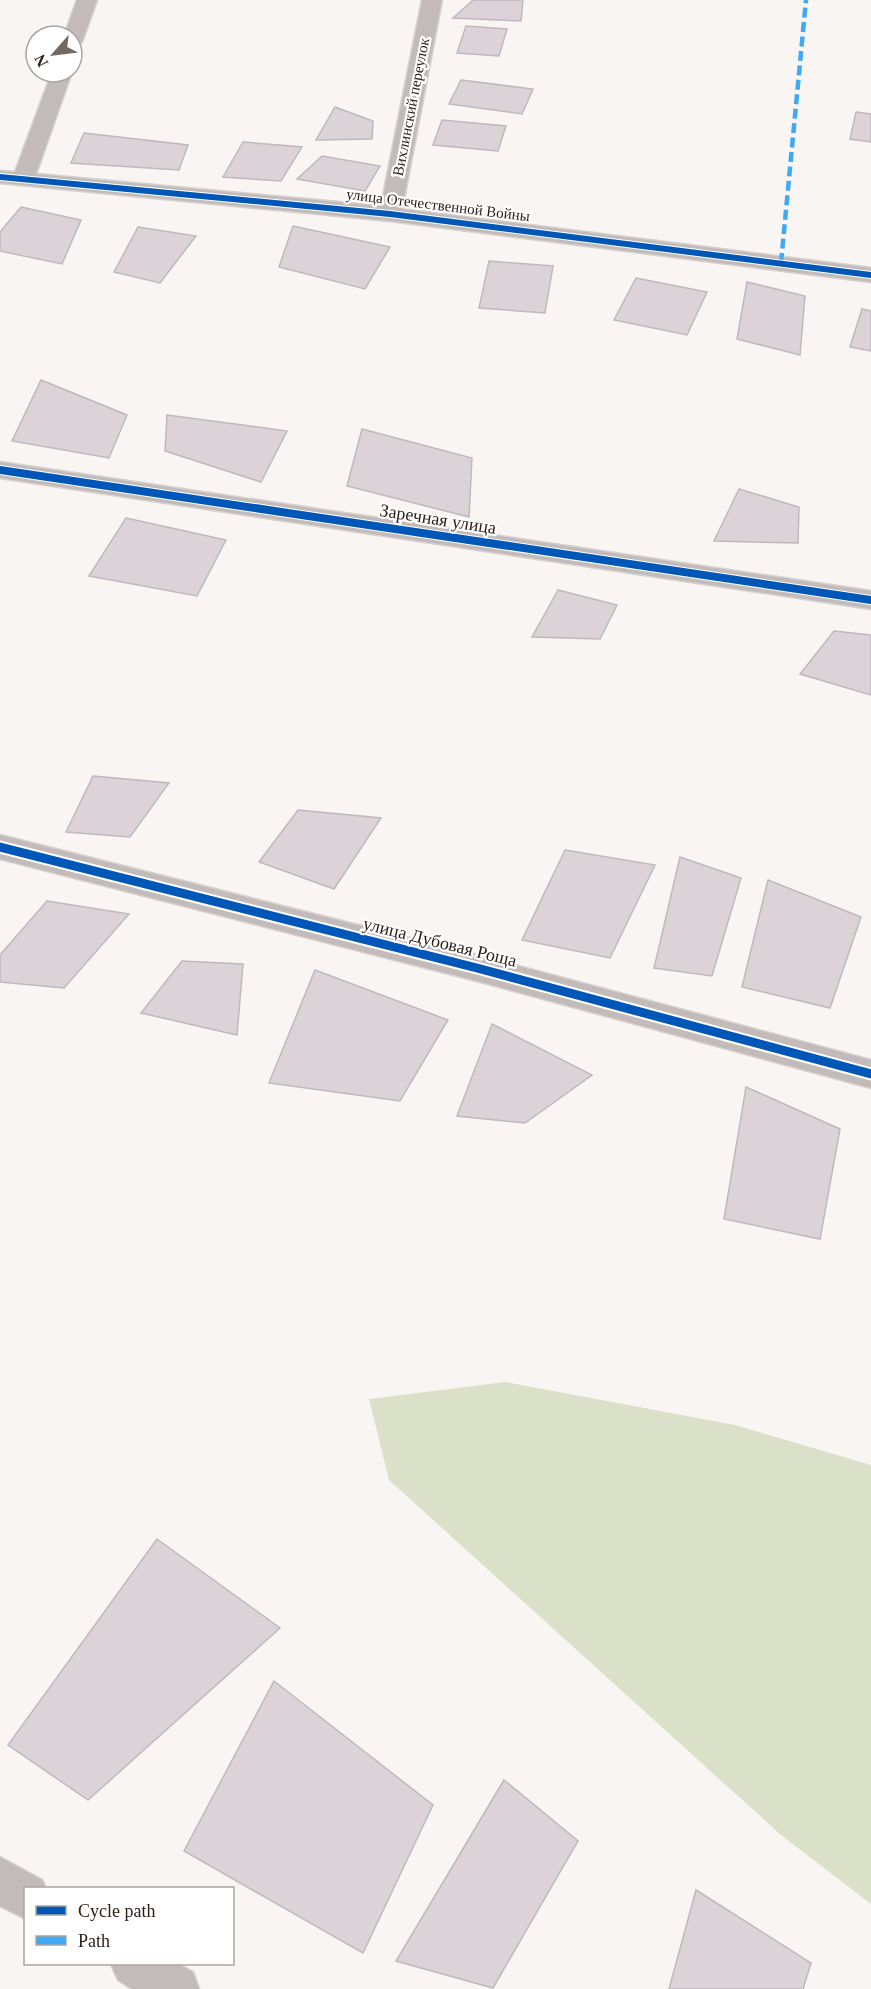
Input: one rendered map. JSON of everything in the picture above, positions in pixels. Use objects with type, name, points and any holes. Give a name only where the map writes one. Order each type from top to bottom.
[{"type":"street","points":[[78,24],[87,0]]},
{"type":"street","name":"Вихлинский переулок","points":[[390,214],[432,0]]},
{"type":"street","points":[[24,178],[58,84]]},
{"type":"street","name":"улица Отечественной Войны","points":[[0,177],[390,214],[871,275]]},
{"type":"street","name":"Заречная улица","points":[[0,470],[871,600]]},
{"type":"street","name":"улица Дубовая Роща","points":[[0,847],[465,965],[871,1074]]},
{"type":"street","points":[[0,1880],[24,1895]]},
{"type":"street","points":[[136,1965],[176,1989]]},
{"type":"green space","points":[[505,1382],[735,1425],[871,1465],[871,1904],[781,1835],[389,1480],[369,1399]]},
{"type":"building","points":[[473,0],[523,0],[521,21],[453,18]]},
{"type":"building","points":[[466,26],[507,29],[499,56],[457,53]]},
{"type":"building","points":[[461,80],[533,89],[522,114],[449,104]]},
{"type":"building","points":[[335,107],[373,121],[372,139],[316,140]]},
{"type":"building","points":[[856,112],[871,114],[871,142],[850,139]]},
{"type":"building","points":[[442,120],[506,126],[498,151],[433,145]]},
{"type":"building","points":[[84,133],[188,145],[179,170],[71,163]]},
{"type":"building","points":[[243,142],[302,147],[281,181],[223,177]]},
{"type":"building","points":[[322,156],[380,166],[365,191],[297,179]]},
{"type":"building","points":[[21,207],[81,220],[62,264],[0,251],[0,232]]},
{"type":"building","points":[[293,226],[390,247],[365,289],[279,267]]},
{"type":"building","points":[[138,227],[196,236],[160,283],[114,272]]},
{"type":"building","points":[[489,261],[553,266],[545,313],[479,308]]},
{"type":"building","points":[[636,278],[707,292],[687,335],[614,320]]},
{"type":"building","points":[[747,282],[805,296],[800,355],[737,339]]},
{"type":"building","points":[[862,309],[871,311],[871,351],[850,347]]},
{"type":"building","points":[[41,380],[127,415],[109,458],[12,441]]},
{"type":"building","points":[[167,415],[287,431],[261,482],[165,451]]},
{"type":"building","points":[[362,429],[472,458],[469,517],[347,486]]},
{"type":"building","points":[[739,489],[799,507],[798,543],[714,541]]},
{"type":"building","points":[[126,518],[226,540],[197,596],[89,576]]},
{"type":"building","points":[[558,590],[617,605],[600,639],[532,637]]},
{"type":"building","points":[[834,631],[871,635],[871,695],[800,674]]},
{"type":"building","points":[[93,776],[169,783],[130,837],[66,832]]},
{"type":"building","points":[[298,810],[381,818],[334,889],[259,862]]},
{"type":"building","points":[[565,850],[655,865],[610,958],[522,940]]},
{"type":"building","points":[[680,857],[741,878],[712,976],[654,968]]},
{"type":"building","points":[[768,880],[861,917],[830,1008],[742,987]]},
{"type":"building","points":[[47,901],[129,914],[64,988],[0,982],[0,955]]},
{"type":"building","points":[[182,961],[243,964],[237,1035],[141,1013]]},
{"type":"building","points":[[315,970],[448,1020],[400,1101],[269,1083]]},
{"type":"building","points":[[492,1024],[592,1075],[525,1123],[457,1116]]},
{"type":"building","points":[[746,1087],[840,1129],[820,1239],[724,1219]]},
{"type":"building","points":[[157,1539],[280,1628],[88,1800],[8,1745]]},
{"type":"building","points":[[274,1681],[433,1805],[363,1953],[184,1851]]},
{"type":"building","points":[[504,1780],[578,1841],[493,1988],[396,1961]]},
{"type":"building","points":[[696,1890],[811,1963],[803,1989],[669,1989]]},
{"type":"marked path","points":[[781,263],[806,0]]},
{"type":"cycle path","points":[[0,177],[390,214],[871,275]]},
{"type":"cycle path","points":[[0,470],[871,600]]},
{"type":"cycle path","points":[[0,847],[477,968],[871,1074]]}]
